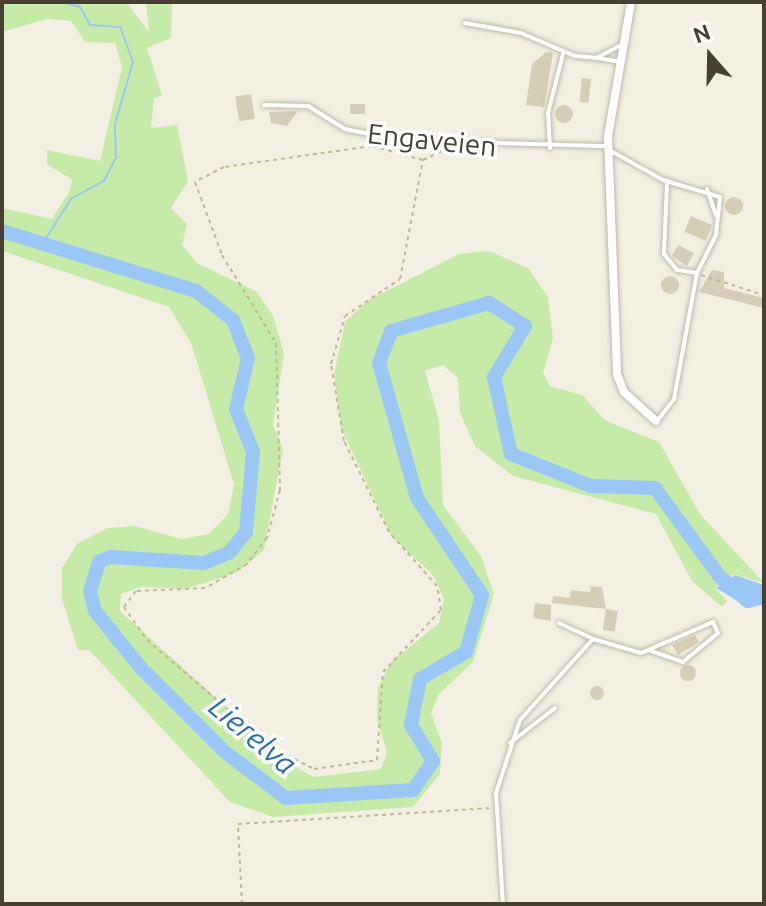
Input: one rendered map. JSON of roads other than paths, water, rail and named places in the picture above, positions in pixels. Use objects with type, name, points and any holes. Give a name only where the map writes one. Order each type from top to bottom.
[{"type":"street","points":[[631,2],[608,148],[617,378],[656,421]]},
{"type":"lane","points":[[465,23],[521,33],[563,54],[623,62]]},
{"type":"lane","points":[[596,58],[623,44]]},
{"type":"lane","points":[[550,148],[548,113],[563,54]]},
{"type":"lane","name":"Engaveien","points":[[264,105],[300,104],[353,131],[457,144],[608,148]]},
{"type":"lane","points":[[608,148],[667,181],[707,189],[721,201],[716,215],[716,235],[697,273],[674,399],[656,421]]},
{"type":"lane","points":[[667,181],[664,254],[677,270],[697,273]]},
{"type":"lane","points":[[707,189],[708,210],[716,215]]},
{"type":"lane","points":[[559,623],[593,639],[651,651],[691,659],[719,637],[713,622],[651,651]]},
{"type":"lane","points":[[503,904],[495,808],[508,744],[520,720],[593,639]]},
{"type":"lane","points":[[508,744],[555,708]]},
{"type":"water","points":[[735,575],[764,585],[764,602],[736,600],[716,588]]},
{"type":"waterway","points":[[43,243],[71,199],[104,181],[116,157],[115,124],[133,62],[120,27],[90,25],[80,7],[64,2]]},
{"type":"waterway","name":"Lierelva","points":[[2,231],[196,291],[233,320],[248,358],[236,409],[253,452],[246,532],[230,552],[204,563],[110,557],[99,562],[90,592],[95,611],[141,668],[225,752],[286,798],[413,790],[433,761],[411,725],[420,679],[466,652],[482,595],[417,498],[379,363],[391,331],[489,303],[525,326],[494,377],[511,454],[591,486],[655,488],[720,577],[748,601],[764,597]]}]
